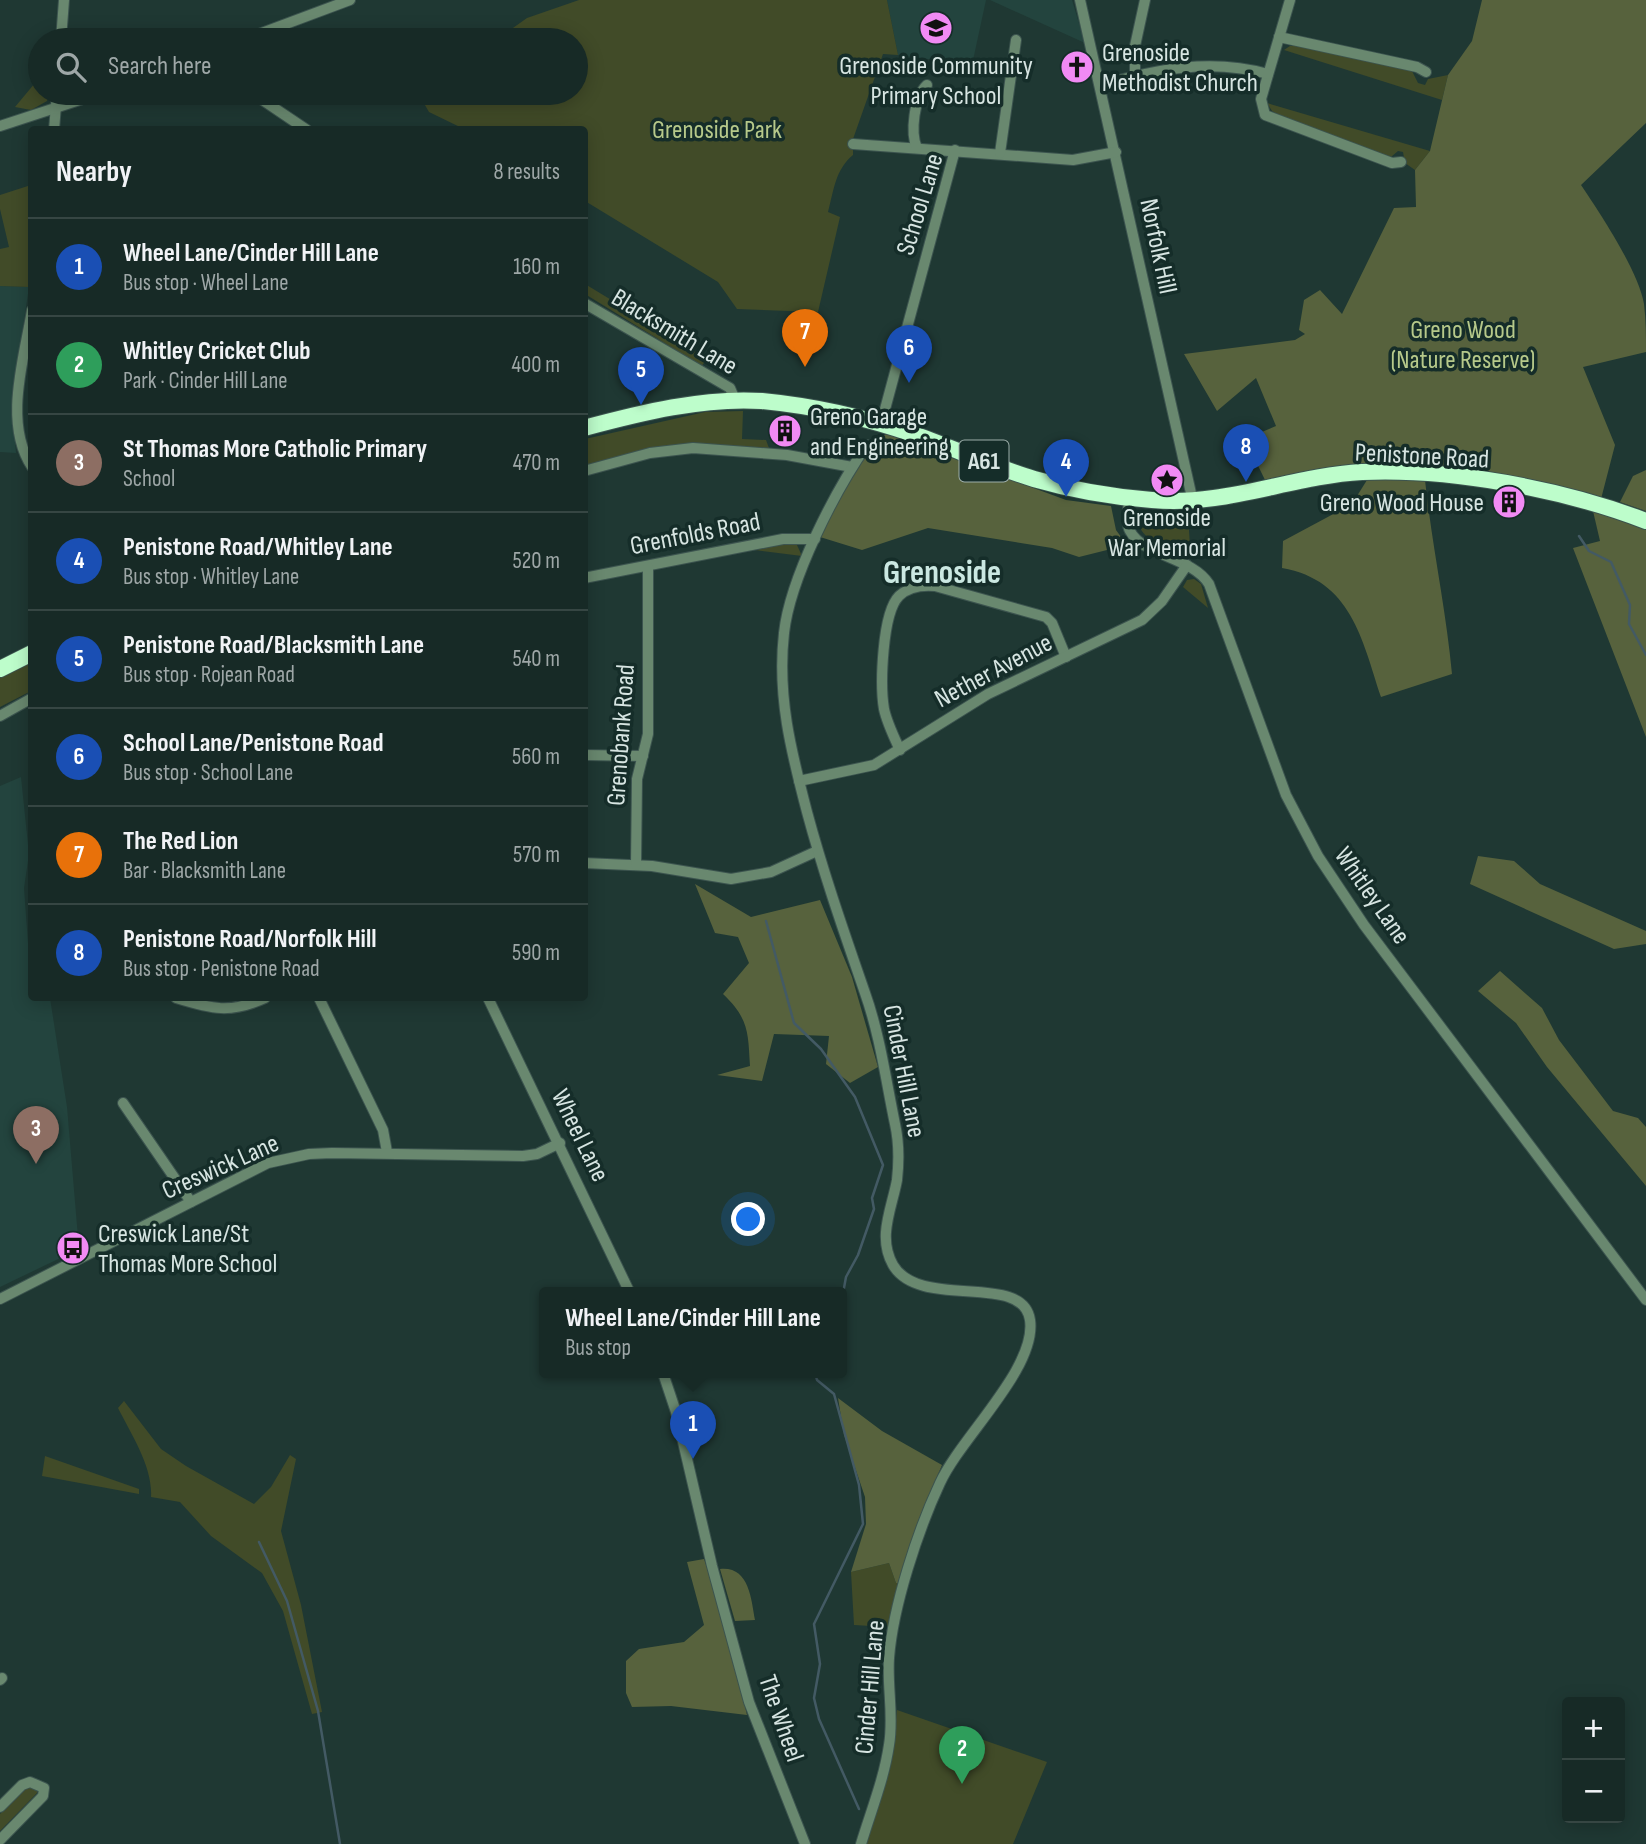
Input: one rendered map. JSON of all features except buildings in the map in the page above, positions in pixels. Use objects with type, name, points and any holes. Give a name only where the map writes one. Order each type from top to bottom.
[{"type":"highway","name":"A61","points":[[588,427],[654,411],[736,402],[759,401],[792,405],[881,424],[1031,478],[1070,489],[1129,498],[1192,502]]},
{"type":"highway","name":"Penistone Road","points":[[1192,502],[1362,472],[1418,474],[1511,485],[1608,508],[1646,521]]},
{"type":"highway","points":[[0,669],[28,655]]},
{"type":"street","points":[[62,28],[64,0]]},
{"type":"street","points":[[275,28],[350,0]]},
{"type":"street","name":"Norfolk Hill","points":[[1080,0],[1192,502]]},
{"type":"street","points":[[1135,75],[1135,46],[1144,0]]},
{"type":"street","points":[[1290,0],[1261,99],[1263,112],[1275,121],[1392,163],[1401,162]]},
{"type":"street","points":[[1279,37],[1418,67],[1426,72]]},
{"type":"street","points":[[1000,153],[1016,40]]},
{"type":"street","points":[[1101,85],[1135,75],[1202,64],[1242,67],[1269,74]]},
{"type":"street","points":[[917,148],[914,136],[919,97],[927,85]]},
{"type":"street","points":[[54,126],[56,105]]},
{"type":"street","points":[[0,126],[69,105]]},
{"type":"street","points":[[270,105],[301,126]]},
{"type":"street","points":[[853,144],[955,150]]},
{"type":"street","name":"School Lane","points":[[881,424],[955,150],[1073,160],[1116,152]]},
{"type":"street","name":"Blacksmith Lane","points":[[588,305],[730,388],[736,402]]},
{"type":"street","points":[[27,450],[18,405],[28,337]]},
{"type":"street","name":"Cinder Hill Lane","points":[[861,1844],[889,1748],[891,1638],[915,1549],[927,1514],[952,1460],[1020,1365],[1028,1348],[1030,1326],[1027,1308],[1013,1297],[948,1292],[918,1283],[894,1266],[887,1249],[886,1227],[897,1180],[898,1136],[866,996],[829,894],[783,711],[782,651],[788,610],[815,539],[852,467],[867,446]]},
{"type":"street","points":[[588,470],[650,453],[693,448],[787,454],[852,467]]},
{"type":"street","name":"Whitley Lane","points":[[1129,498],[1128,524],[1135,537],[1187,565],[1209,584],[1286,795],[1318,856],[1372,936],[1646,1300]]},
{"type":"street","name":"Grenfolds Road","points":[[588,577],[770,541],[815,539]]},
{"type":"street","name":"Nether Avenue","points":[[799,781],[874,765],[988,694],[1142,620],[1162,601],[1187,565]]},
{"type":"street","name":"Grenobank Road","points":[[636,864],[637,779],[648,720],[648,567]]},
{"type":"street","points":[[900,750],[885,713],[883,687],[887,626],[890,611],[900,595],[918,587],[935,586],[1046,617],[1052,623],[1066,657]]},
{"type":"street","points":[[0,716],[28,700]]},
{"type":"street","points":[[588,755],[643,756]]},
{"type":"street","points":[[588,863],[636,864],[731,879],[771,872],[817,851]]},
{"type":"street","points":[[186,1001],[234,1010],[257,1001]]},
{"type":"street","points":[[320,1001],[383,1130],[387,1152]]},
{"type":"street","name":"Wheel Lane","points":[[489,1001],[627,1287]]},
{"type":"street","points":[[123,1103],[191,1202]]},
{"type":"street","name":"Creswick Lane","points":[[0,1299],[244,1174],[288,1158],[309,1154],[387,1152],[523,1156],[537,1154],[560,1143]]},
{"type":"street","name":"The Wheel","points":[[665,1378],[676,1412],[756,1724],[805,1844]]},
{"type":"street","points":[[0,1807],[22,1785],[30,1782],[44,1788],[43,1796],[0,1840]]},
{"type":"shaded area","name":"Grenoside Community Primary School","points":[[887,0],[986,0],[972,65],[898,55]]},
{"type":"shaded area","name":"Grenoside Community Primary School","points":[[990,0],[1072,0],[1085,43]]},
{"type":"shaded area","points":[[0,286],[28,287],[12,401],[16,453],[0,452]]},
{"type":"shaded area","points":[[21,777],[28,844],[24,888],[28,1001],[50,1001],[67,1107],[79,1249],[0,1287],[0,786]]},
{"type":"green space","name":"Grenoside Park","points":[[579,0],[887,0],[898,55],[883,54],[853,139],[853,155],[842,167],[836,181],[828,212],[840,217],[818,312],[737,309],[718,282],[588,203],[588,126],[458,126],[429,112],[425,105],[588,105],[588,28],[513,28],[527,18]]},
{"type":"green space","name":"Greno Wood (Nature Reserve)","points":[[1482,0],[1646,0],[1646,123],[1581,185],[1635,276],[1641,291],[1645,316],[1646,352],[1583,367],[1615,445],[1601,499],[1482,473],[1410,464],[1355,467],[1265,480],[1245,439],[1276,426],[1256,378],[1217,411],[1184,354],[1295,340],[1305,334],[1299,330],[1304,300],[1320,290],[1342,314],[1394,208],[1416,207],[1415,170],[1430,151],[1448,75],[1472,41]]},
{"type":"green space","points":[[1290,46],[1301,46],[1412,71],[1418,83],[1425,85],[1428,79],[1448,75],[1442,100],[1284,50]]},
{"type":"green space","points":[[28,91],[28,105],[40,105],[31,110],[15,107]]},
{"type":"green space","points":[[1267,103],[1430,151],[1415,170],[1405,163],[1403,152],[1398,151],[1391,157],[1286,119],[1272,111]]},
{"type":"green space","points":[[28,186],[28,287],[0,286],[0,249],[9,247],[0,209],[0,195]]},
{"type":"green space","points":[[588,286],[707,358],[702,366],[588,296]]},
{"type":"green space","points":[[743,411],[742,439],[766,440],[769,448],[690,445],[588,464],[588,438],[705,412]]},
{"type":"green space","points":[[887,434],[1066,500],[1111,506],[1116,530],[1127,545],[1079,557],[1052,548],[928,528],[862,550],[820,537],[859,464],[878,440]]},
{"type":"green space","points":[[1646,470],[1646,511],[1620,502],[1633,476]]},
{"type":"green space","points":[[1367,480],[1425,480],[1452,674],[1381,697],[1360,634],[1339,599],[1324,585],[1305,575],[1282,568],[1283,541],[1352,504]]},
{"type":"green space","points":[[1593,511],[1646,530],[1646,737],[1573,548],[1600,541]]},
{"type":"green space","points":[[1145,512],[1188,515],[1190,546],[1186,555],[1156,543],[1144,533],[1139,520]]},
{"type":"green space","points":[[787,544],[797,545],[802,556],[755,550]]},
{"type":"green space","points":[[1194,579],[1201,584],[1208,608],[1183,587],[1187,580]]},
{"type":"green space","points":[[28,664],[28,693],[0,707],[0,678]]},
{"type":"green space","points":[[1478,856],[1514,861],[1540,884],[1646,931],[1646,944],[1614,949],[1470,884]]},
{"type":"green space","points":[[695,884],[751,917],[820,900],[852,977],[878,1067],[850,1083],[826,1064],[829,1036],[774,1034],[762,1081],[717,1075],[750,1066],[746,1027],[738,1011],[723,994],[749,963],[738,937],[715,933]]},
{"type":"green space","points":[[1500,971],[1542,1008],[1559,1040],[1613,1111],[1638,1118],[1646,1127],[1646,1186],[1547,1067],[1516,1023],[1478,991]]},
{"type":"green space","points":[[838,1398],[882,1431],[942,1465],[919,1519],[902,1583],[896,1583],[889,1563],[851,1572],[866,1524],[865,1497],[844,1435]]},
{"type":"green space","points":[[124,1401],[161,1449],[254,1504],[271,1487],[290,1455],[296,1459],[281,1531],[301,1605],[322,1712],[312,1714],[283,1611],[262,1573],[211,1536],[180,1502],[151,1497],[145,1463],[118,1408]]},
{"type":"green space","points":[[45,1456],[139,1489],[139,1494],[42,1476]]},
{"type":"green space","points":[[704,1559],[725,1621],[747,1715],[671,1706],[632,1707],[626,1693],[626,1661],[639,1649],[684,1642],[704,1625],[687,1562]]},
{"type":"green space","points":[[889,1563],[896,1583],[902,1583],[888,1627],[854,1625],[851,1572]]},
{"type":"green space","points":[[720,1569],[730,1569],[743,1578],[750,1593],[755,1620],[735,1621]]},
{"type":"green space","points":[[897,1710],[1047,1762],[1013,1844],[865,1844],[890,1769]]},
{"type":"green space","points":[[28,1784],[37,1788],[37,1793],[0,1831],[0,1814]]},
{"type":"waterway","points":[[1579,536],[1589,551],[1611,562],[1630,605],[1629,624],[1646,655]]},
{"type":"waterway","points":[[766,921],[794,1023],[821,1049],[855,1097],[883,1165],[872,1198],[874,1209],[844,1287]]},
{"type":"waterway","points":[[816,1378],[834,1394],[859,1485],[863,1524],[814,1624],[820,1664],[814,1698],[819,1719],[859,1809]]},
{"type":"waterway","points":[[259,1542],[287,1601],[318,1711],[340,1844]]},
{"type":"place","name":"Grenoside Community Primary School","points":[[936,28]]},
{"type":"place","name":"Grenoside Methodist Church","points":[[1077,67]]},
{"type":"place","name":"The Red Lion","points":[[805,367]]},
{"type":"place","name":"School Lane/Penistone Road","points":[[909,383]]},
{"type":"place","name":"Penistone Road/Blacksmith Lane","points":[[641,405]]},
{"type":"place","name":"Greno Garage and Engineering","points":[[785,431]]},
{"type":"place","name":"Grenoside War Memorial","points":[[1167,480]]},
{"type":"place","name":"Penistone Road/Norfolk Hill","points":[[1246,482]]},
{"type":"place","name":"Penistone Road/Whitley Lane","points":[[1066,497]]},
{"type":"place","name":"Greno Wood House","points":[[1509,502]]},
{"type":"place","name":"St Thomas More Catholic Primary","points":[[36,1164]]},
{"type":"place","name":"Creswick Lane/St Thomas More School","points":[[73,1248]]},
{"type":"place","name":"Wheel Lane/Cinder Hill Lane","points":[[693,1459]]},
{"type":"place","name":"Whitley Cricket Club","points":[[962,1784]]},
{"type":"district","name":"Grenoside","points":[[942,571]]}]
